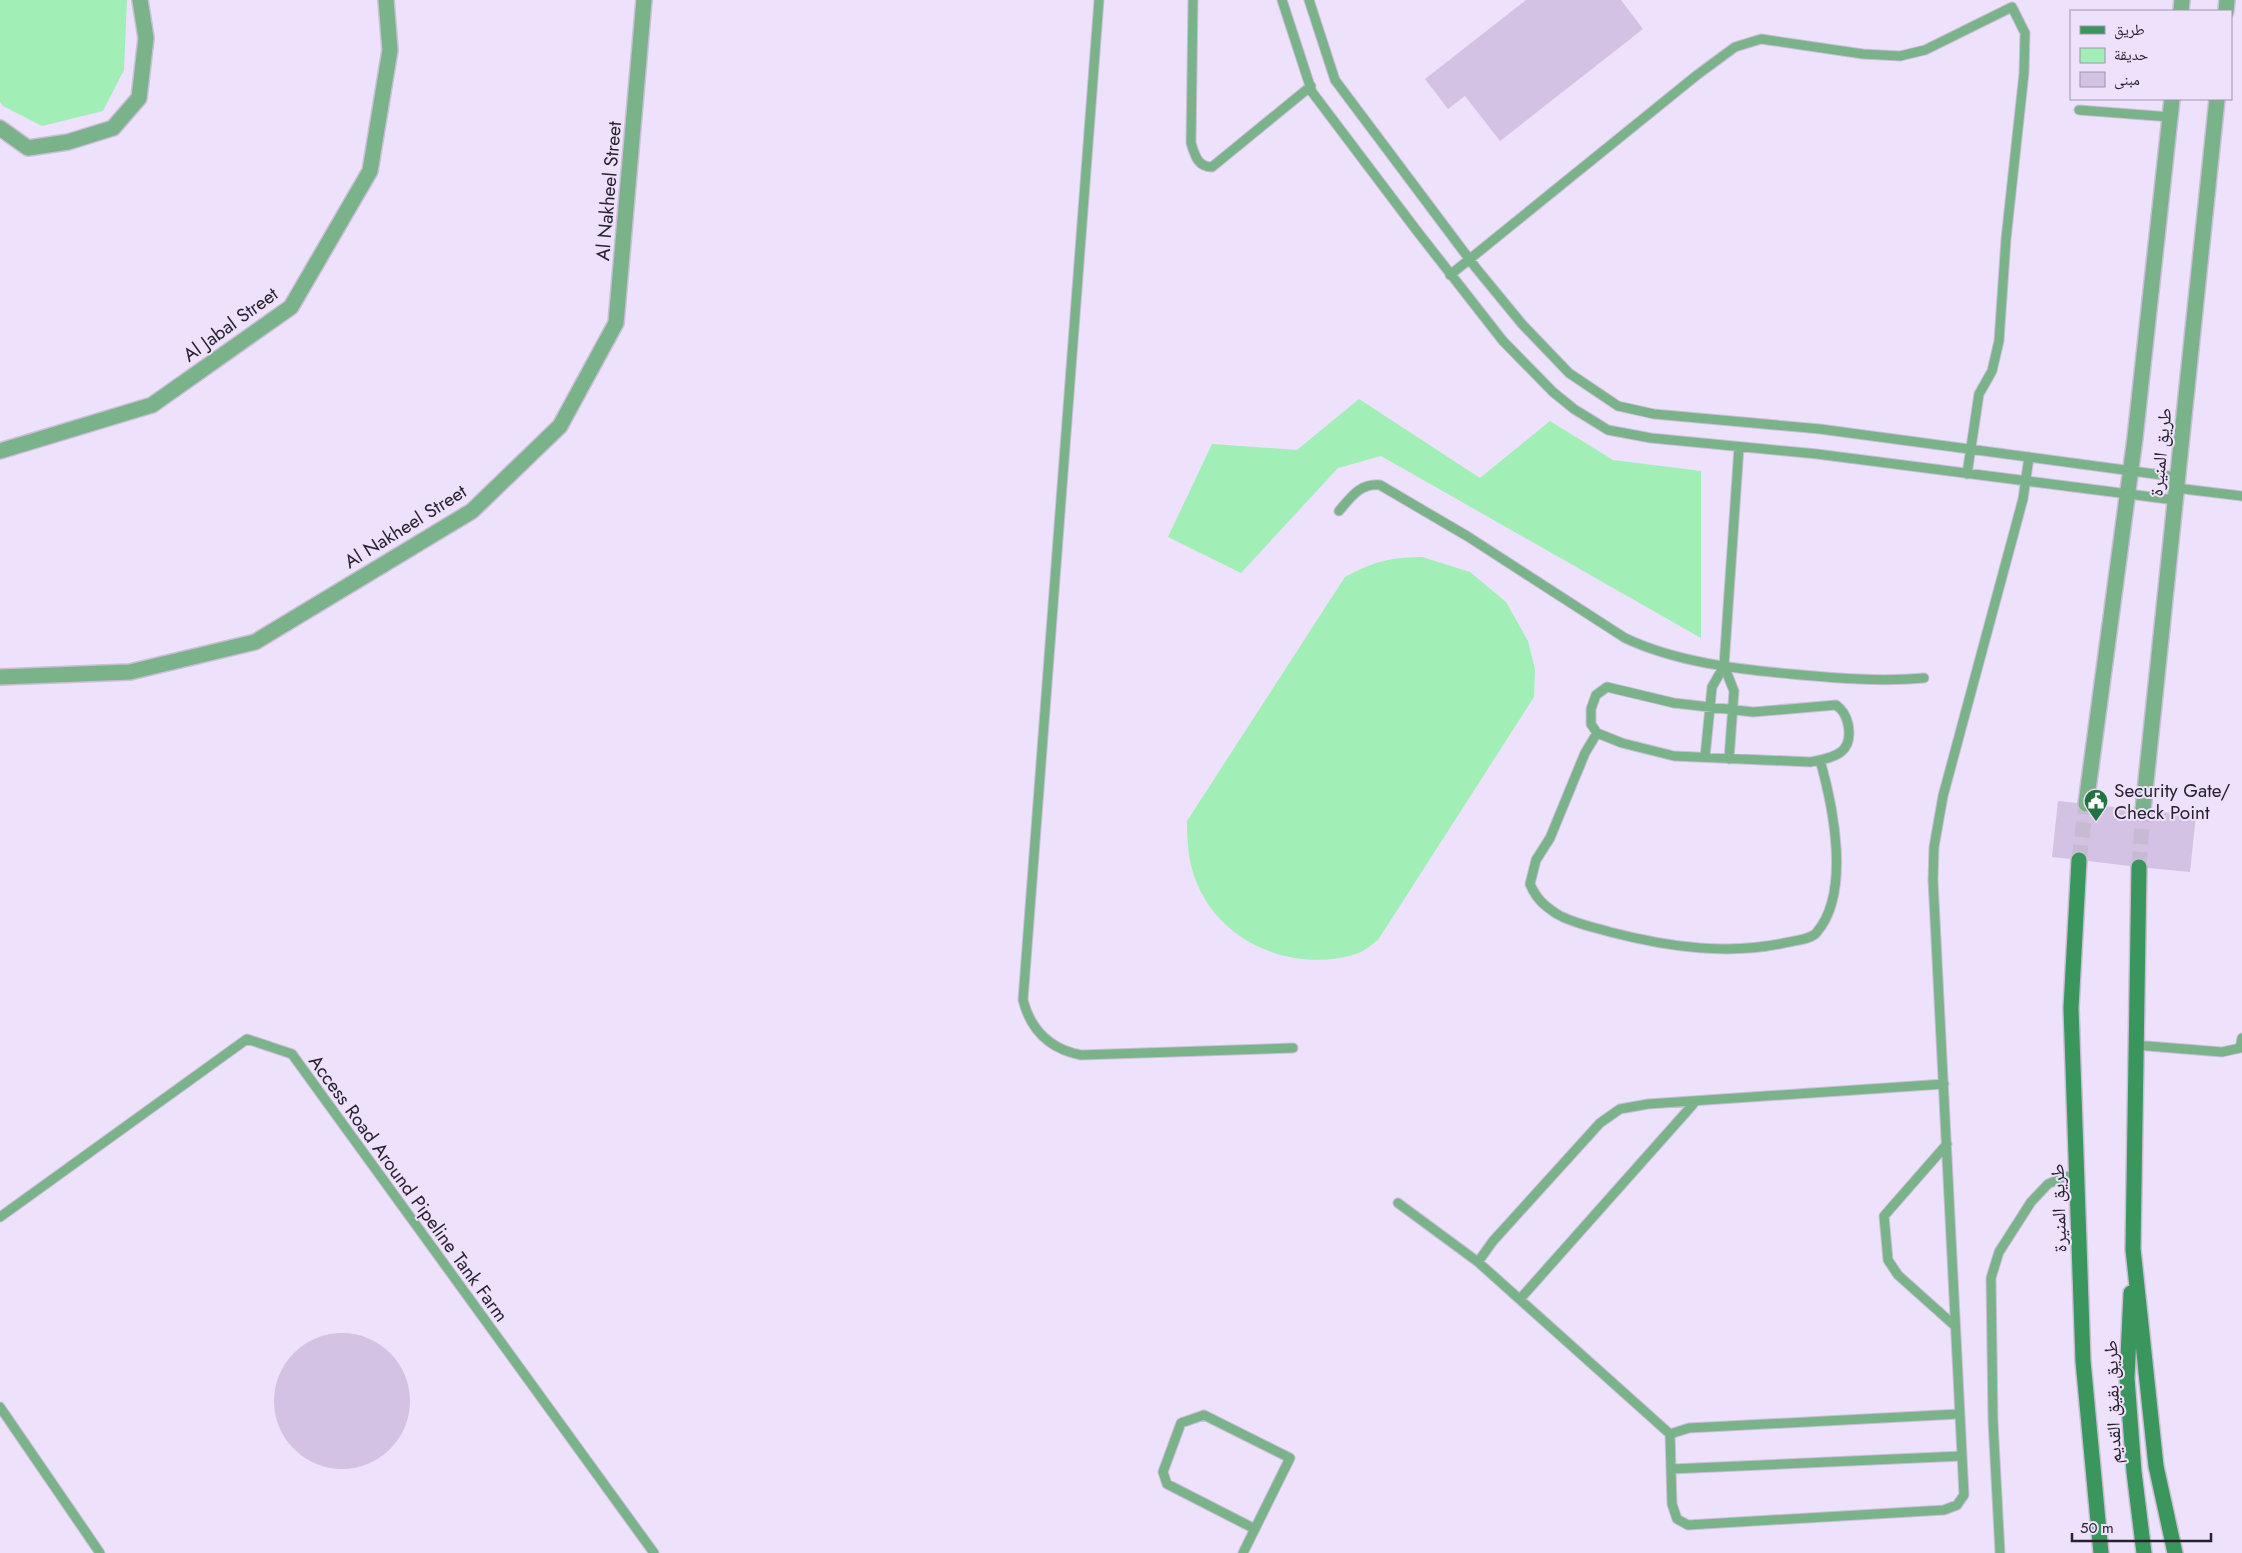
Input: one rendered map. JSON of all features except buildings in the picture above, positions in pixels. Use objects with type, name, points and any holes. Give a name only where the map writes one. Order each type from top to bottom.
[{"type":"main road","name":"طريق المنيرة","points":[[2079,860],[2071,1008],[2076,1175],[2083,1361],[2101,1553]]},
{"type":"main road","points":[[2138,866],[2133,1249],[2156,1466],[2175,1553]]},
{"type":"main road","name":"طريق بقيق القديم","points":[[2133,1249],[2127,1378],[2134,1472],[2144,1553]]},
{"type":"street","points":[[0,128],[28,148],[68,142],[113,128],[139,98],[146,38],[140,0]]},
{"type":"street","name":"Al Jabal Street","points":[[0,451],[152,405],[291,307],[370,171],[390,50],[386,0]]},
{"type":"street","name":"Al Nakheel Street","points":[[0,677],[130,672],[255,642],[472,511],[560,426],[616,323],[644,0]]},
{"type":"street","name":"طريق المنيرة","points":[[2086,804],[2131,471],[2172,100]]},
{"type":"street","name":"طريق المنيرة","points":[[2143,810],[2217,100]]},
{"type":"lane","points":[[1099,0],[1023,1000],[1027,1014],[1041,1036],[1054,1046],[1081,1054],[1293,1048]]},
{"type":"lane","points":[[1193,0],[1191,144],[1196,159],[1205,167],[1212,167],[1310,86]]},
{"type":"lane","points":[[1282,0],[1312,92],[1450,275],[1503,341],[1552,392],[1608,430],[1627,435],[1967,474],[2128,495],[2176,489],[2242,496]]},
{"type":"lane","points":[[1309,0],[1335,80],[1470,259],[1522,324],[1569,373],[1618,406],[1654,414],[1820,430],[2131,471],[2176,489]]},
{"type":"lane","points":[[1450,275],[1697,75],[1735,48],[1761,39],[1864,54],[1900,56],[1925,50],[2010,3],[2025,33],[2024,73],[2006,239],[1999,341],[1992,371],[1979,394],[1967,474]]},
{"type":"lane","points":[[2079,110],[2170,117]]},
{"type":"lane","points":[[1729,759],[1734,691],[1724,666],[1739,447]]},
{"type":"lane","points":[[1398,1202],[1478,1262],[1670,1434],[1672,1504],[1677,1519],[1688,1525],[1944,1510],[1957,1505],[1964,1495],[1933,880],[1934,847],[1943,796],[2023,499],[2029,457]]},
{"type":"lane","points":[[1339,511],[1361,488],[1371,484],[1380,484],[1467,536],[1625,638],[1642,646],[1668,654],[1724,666],[1858,681],[1924,678]]},
{"type":"lane","points":[[1705,757],[1712,687],[1724,666]]},
{"type":"lane","points":[[1607,687],[1674,703],[1732,710],[1753,712],[1836,705],[1842,710],[1847,720],[1849,743],[1843,751],[1832,757],[1811,762],[1674,756],[1622,743],[1597,733],[1591,724],[1591,709],[1596,695],[1607,687]]},
{"type":"lane","points":[[1597,733],[1584,753],[1550,838],[1536,860],[1530,884],[1538,900],[1558,914],[1590,927],[1635,938],[1705,949],[1769,947],[1792,942],[1816,934],[1825,921],[1835,888],[1836,840],[1826,781],[1820,760]]},
{"type":"lane","points":[[2135,1045],[2222,1052],[2240,1048],[2242,1038]]},
{"type":"lane","name":"Access Road Around Pipeline Tank Farm","points":[[0,1217],[247,1039],[292,1054],[654,1553]]},
{"type":"lane","points":[[1478,1262],[1494,1241],[1600,1123],[1620,1109],[1648,1104],[1944,1084]]},
{"type":"lane","points":[[1520,1299],[1696,1101]]},
{"type":"lane","points":[[1947,1144],[1884,1216],[1888,1260],[1898,1275],[1955,1326]]},
{"type":"lane","points":[[2000,1553],[1993,1421],[1991,1278],[1999,1252],[2032,1202],[2048,1184],[2064,1177],[2076,1175]]},
{"type":"lane","points":[[0,1407],[100,1553]]},
{"type":"lane","points":[[1670,1434],[1689,1428],[1959,1414]]},
{"type":"lane","points":[[1243,1553],[1255,1529],[1290,1458],[1204,1416],[1181,1423],[1163,1472],[1167,1484],[1255,1529]]},
{"type":"lane","points":[[1671,1469],[1962,1456]]},
{"type":"green space","points":[[0,0],[127,0],[124,70],[103,111],[42,126],[3,106],[0,102]]},
{"type":"green space","points":[[1359,399],[1480,478],[1550,421],[1613,460],[1701,471],[1701,638],[1381,456],[1338,468],[1241,573],[1168,537],[1212,444],[1297,450]]},
{"type":"green space","points":[[1422,557],[1470,572],[1506,602],[1528,641],[1535,669],[1534,697],[1378,940],[1359,953],[1337,958],[1314,960],[1291,957],[1269,951],[1248,941],[1229,928],[1213,912],[1201,892],[1194,875],[1190,858],[1187,821],[1345,577],[1382,561]]},
{"type":"tunnel","points":[[2079,860],[2086,804]]},
{"type":"tunnel","points":[[2139,867],[2143,810]]},
{"type":"place","name":"Security Gate/ Check Point","points":[[2096,822]]}]
